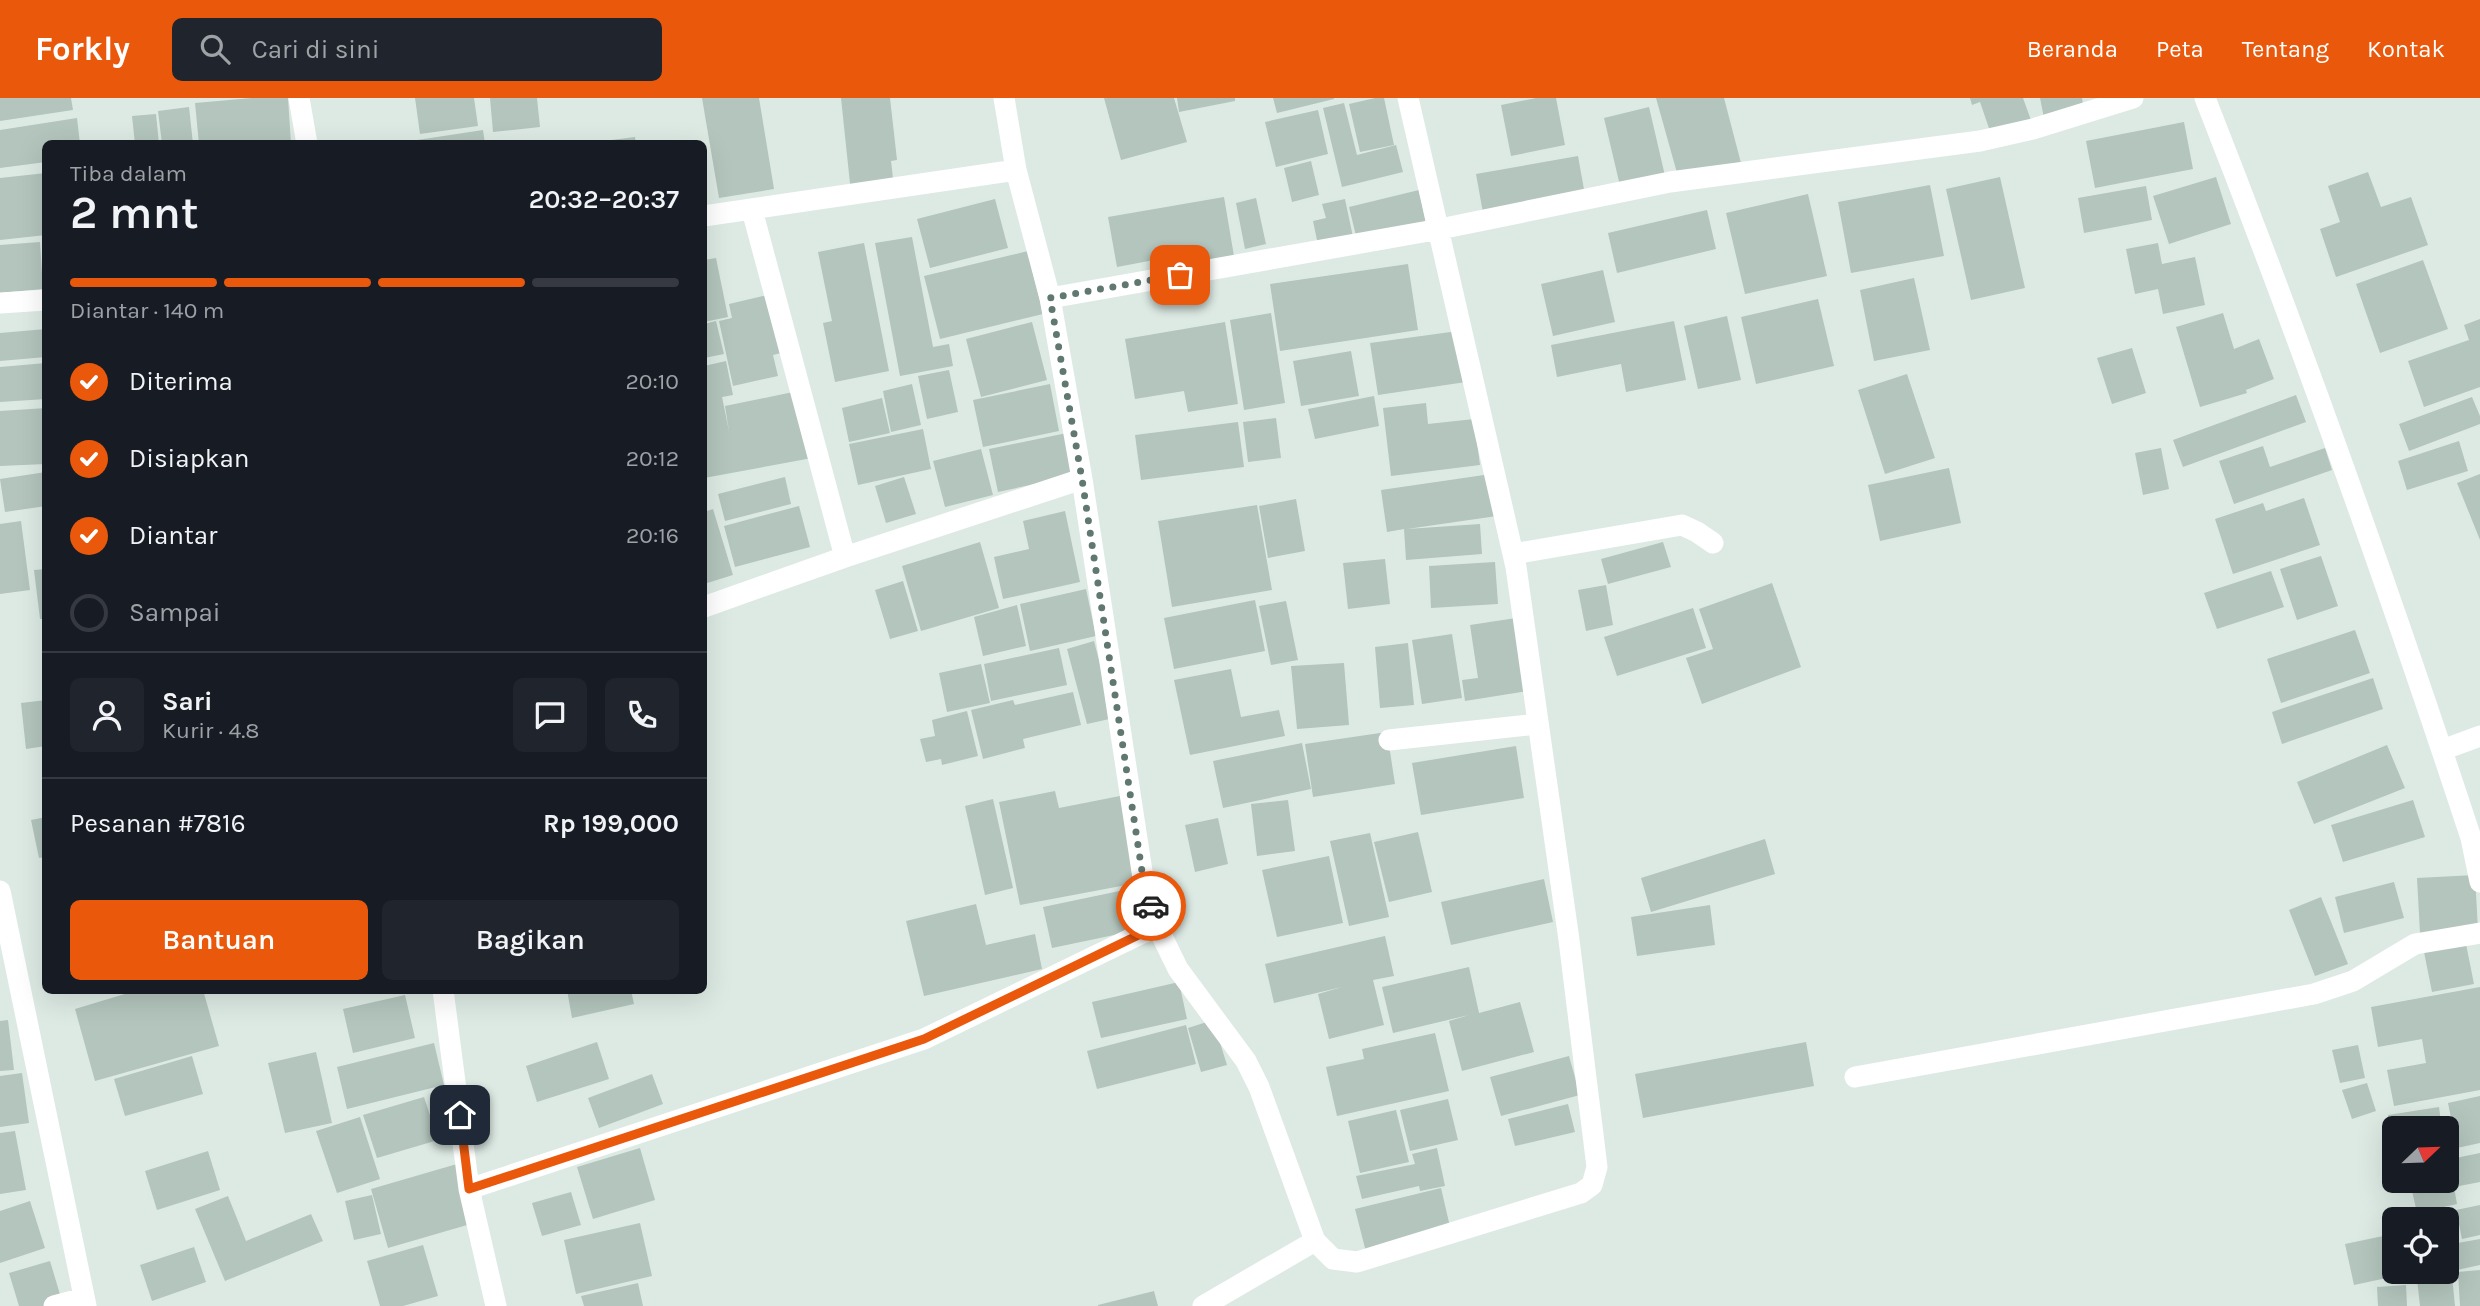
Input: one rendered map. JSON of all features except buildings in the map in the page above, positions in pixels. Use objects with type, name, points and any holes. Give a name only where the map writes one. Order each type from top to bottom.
[{"type":"street","points":[[299,98],[306,140]]},
{"type":"street","points":[[1004,98],[1016,170],[1050,298],[1082,479],[1143,878],[1157,926],[1178,969],[1246,1061],[1259,1087],[1315,1241],[1333,1259],[1357,1262],[1581,1193],[1592,1185],[1597,1167],[1569,940],[1513,554],[1408,98]]},
{"type":"street","points":[[1050,298],[1440,229],[1670,183],[1980,141],[2033,129],[2133,98]]},
{"type":"street","points":[[2205,98],[2376,556],[2442,750],[2470,838],[2480,882]]},
{"type":"street","points":[[707,216],[1016,170]]},
{"type":"street","points":[[752,210],[845,557]]},
{"type":"street","points":[[0,303],[42,300]]},
{"type":"street","points":[[707,606],[845,557],[1082,479]]},
{"type":"street","points":[[1513,554],[1682,525],[1713,543]]},
{"type":"street","points":[[1389,740],[1537,724]]},
{"type":"street","points":[[2442,750],[2480,736]]},
{"type":"street","points":[[0,891],[85,1302],[54,1306]]},
{"type":"street","points":[[469,1189],[924,1039],[1157,926]]},
{"type":"street","points":[[1854,1077],[2314,994],[2353,981],[2415,944],[2480,933]]},
{"type":"street","points":[[444,994],[469,1189],[496,1306]]},
{"type":"street","points":[[1203,1306],[1315,1241]]},
{"type":"way so far","points":[[1151,906],[1143,878],[1082,479],[1050,298],[1180,275]]},
{"type":"route","points":[[460,1115],[469,1189],[924,1039],[1157,926],[1151,906]]}]
